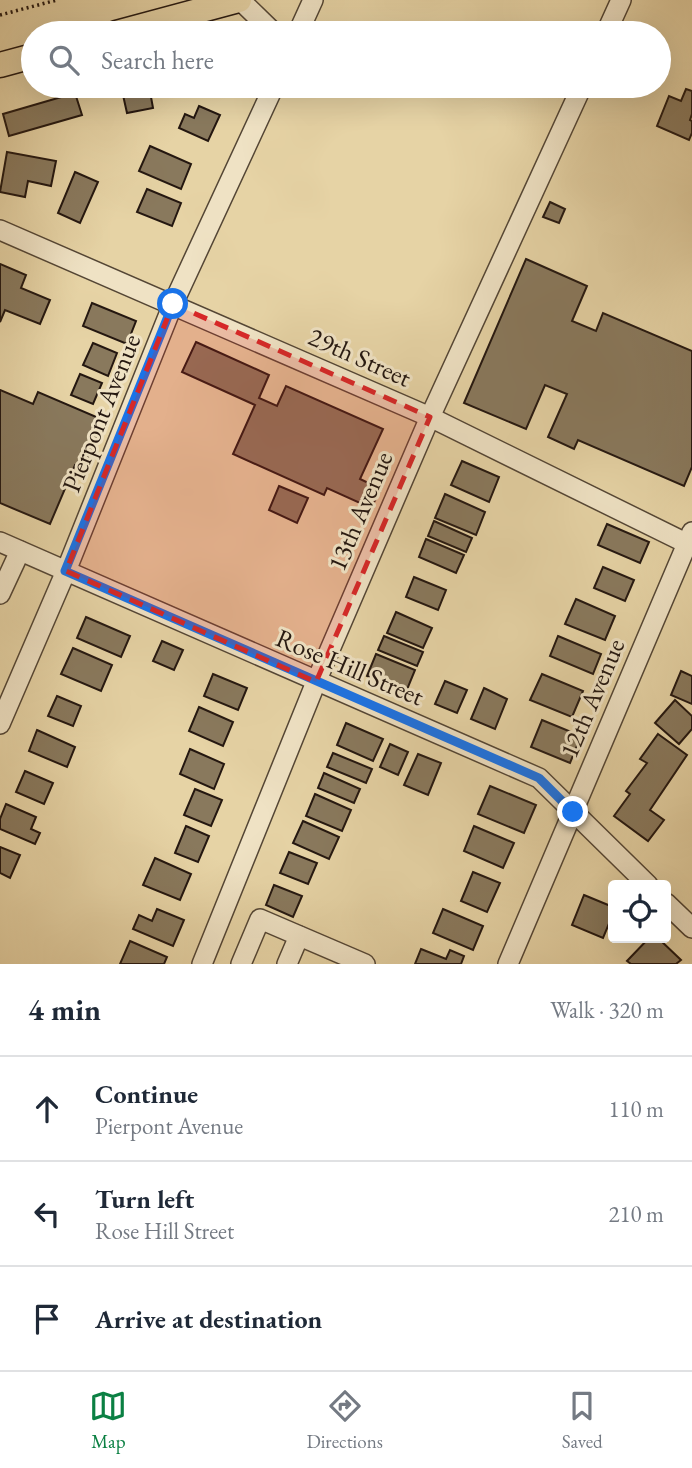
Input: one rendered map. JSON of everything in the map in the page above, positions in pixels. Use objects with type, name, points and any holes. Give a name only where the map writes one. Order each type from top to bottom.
[{"type":"main road","points":[[161,21],[240,0]]},
{"type":"main road","points":[[0,65],[21,59]]},
{"type":"street","points":[[240,0],[262,21]]},
{"type":"street","points":[[303,21],[313,0]]},
{"type":"street","points":[[611,21],[621,0]]},
{"type":"street","name":"Pierpont Avenue","points":[[0,724],[173,304],[268,98]]},
{"type":"street","name":"13th Avenue","points":[[202,964],[316,682],[430,417],[576,98]]},
{"type":"street","name":"29th Street","points":[[0,230],[430,417],[690,540]]},
{"type":"street","name":"12th Avenue","points":[[508,964],[690,540]]},
{"type":"street","name":"Rose Hill Street","points":[[0,542],[539,778],[643,880]]},
{"type":"street","points":[[0,594],[20,551]]},
{"type":"street","points":[[671,908],[692,928]]},
{"type":"street","points":[[241,964],[260,919],[299,936],[337,959],[365,964]]},
{"type":"street","points":[[287,964],[299,936]]},
{"type":"path","points":[[0,15],[57,0]]},
{"type":"highlighted area","points":[[173,304],[430,417],[316,682],[66,571]]},
{"type":"building","points":[[686,89],[692,91],[692,133],[689,140],[657,126],[668,98],[681,101]]},
{"type":"building","points":[[58,98],[77,98],[82,115],[9,136],[3,114]]},
{"type":"building","points":[[124,98],[151,98],[153,108],[127,113]]},
{"type":"building","points":[[199,106],[220,115],[208,141],[179,128],[185,114],[194,118]]},
{"type":"building","points":[[150,146],[191,164],[181,189],[139,171]]},
{"type":"building","points":[[7,152],[56,161],[51,186],[28,181],[25,197],[0,192]]},
{"type":"building","points":[[75,172],[98,182],[80,223],[58,213]]},
{"type":"building","points":[[147,189],[181,203],[172,226],[137,212]]},
{"type":"building","points":[[550,202],[565,209],[559,223],[543,217]]},
{"type":"building","points":[[526,259],[587,286],[572,321],[596,331],[603,313],[692,351],[692,467],[684,486],[578,440],[574,449],[548,437],[567,394],[545,385],[526,429],[464,403]]},
{"type":"building","points":[[0,264],[26,275],[21,288],[50,300],[40,324],[5,310],[0,322]]},
{"type":"building","points":[[92,303],[136,321],[127,344],[83,326]]},
{"type":"building","points":[[196,342],[269,375],[259,398],[277,406],[286,386],[383,429],[360,479],[381,489],[371,508],[327,488],[324,495],[233,454],[255,405],[182,372]]},
{"type":"building","points":[[93,343],[117,353],[108,376],[83,365]]},
{"type":"building","points":[[80,374],[102,383],[93,404],[71,395]]},
{"type":"building","points":[[0,390],[33,404],[38,392],[101,419],[94,433],[98,435],[83,469],[75,465],[50,524],[0,503]]},
{"type":"building","points":[[462,461],[499,477],[489,502],[451,485]]},
{"type":"building","points":[[279,486],[308,498],[297,523],[269,510]]},
{"type":"building","points":[[445,494],[485,512],[476,535],[435,518]]},
{"type":"building","points":[[434,521],[472,538],[466,552],[428,536]]},
{"type":"building","points":[[607,524],[649,542],[640,563],[598,545]]},
{"type":"building","points":[[426,539],[464,555],[456,573],[419,557]]},
{"type":"building","points":[[603,567],[634,580],[625,601],[594,588]]},
{"type":"building","points":[[414,577],[446,590],[438,610],[406,597]]},
{"type":"building","points":[[576,599],[615,616],[605,640],[565,624]]},
{"type":"building","points":[[396,612],[432,628],[423,648],[387,633]]},
{"type":"building","points":[[86,617],[130,636],[121,657],[77,638]]},
{"type":"building","points":[[384,636],[423,652],[417,666],[378,650]]},
{"type":"building","points":[[558,636],[601,654],[593,674],[550,656]]},
{"type":"building","points":[[162,641],[183,650],[174,670],[153,661]]},
{"type":"building","points":[[73,648],[112,665],[101,691],[61,674]]},
{"type":"building","points":[[376,654],[415,670],[406,692],[367,676]]},
{"type":"building","points":[[681,671],[692,676],[692,704],[671,695]]},
{"type":"building","points":[[213,674],[247,688],[238,710],[204,696]]},
{"type":"building","points":[[542,674],[583,691],[572,717],[530,700]]},
{"type":"building","points":[[445,681],[467,690],[457,713],[435,704]]},
{"type":"building","points":[[484,688],[507,699],[495,729],[471,719]]},
{"type":"building","points":[[57,696],[81,706],[73,726],[48,716]]},
{"type":"building","points":[[675,700],[692,716],[692,729],[679,744],[655,723]]},
{"type":"building","points":[[199,707],[233,722],[223,746],[189,731]]},
{"type":"building","points":[[542,720],[581,736],[570,763],[531,747]]},
{"type":"building","points":[[346,723],[383,739],[373,761],[337,745]]},
{"type":"building","points":[[37,730],[75,747],[67,767],[29,751]]},
{"type":"building","points":[[658,734],[687,755],[650,810],[664,820],[648,841],[614,816],[630,794],[626,791],[647,763],[640,759]]},
{"type":"building","points":[[390,744],[408,752],[398,775],[380,767]]},
{"type":"building","points":[[190,749],[224,764],[214,789],[180,774]]},
{"type":"building","points":[[333,753],[372,769],[366,783],[327,767]]},
{"type":"building","points":[[418,754],[441,763],[428,795],[404,785]]},
{"type":"building","points":[[25,771],[53,783],[44,804],[16,792]]},
{"type":"building","points":[[324,773],[360,789],[354,803],[318,788]]},
{"type":"building","points":[[490,786],[536,805],[524,833],[478,814]]},
{"type":"building","points":[[195,789],[222,800],[211,826],[184,815]]},
{"type":"building","points":[[315,794],[351,810],[342,831],[306,816]]},
{"type":"building","points":[[6,804],[36,817],[31,829],[40,833],[35,844],[0,829],[0,819]]},
{"type":"building","points":[[303,821],[339,837],[329,859],[293,843]]},
{"type":"building","points":[[186,826],[209,836],[198,862],[175,853]]},
{"type":"building","points":[[474,826],[514,843],[503,868],[464,851]]},
{"type":"building","points":[[0,847],[20,855],[10,878],[0,873]]},
{"type":"building","points":[[289,852],[317,863],[308,884],[280,873]]},
{"type":"building","points":[[155,858],[191,874],[180,900],[143,885]]},
{"type":"building","points":[[473,872],[500,883],[487,912],[461,901]]},
{"type":"building","points":[[274,885],[302,896],[293,917],[266,905]]},
{"type":"building","points":[[584,895],[608,905],[608,926],[603,938],[572,925]]},
{"type":"building","points":[[157,909],[184,920],[173,946],[133,929],[139,915],[152,921]]},
{"type":"building","points":[[443,909],[483,926],[473,950],[433,933]]},
{"type":"building","points":[[130,941],[167,957],[164,964],[120,964]]},
{"type":"building","points":[[644,943],[663,943],[681,960],[676,964],[631,964],[627,961]]},
{"type":"building","points":[[421,949],[446,959],[450,950],[464,956],[461,964],[415,964]]},
{"type":"route","points":[[173,304],[65,571],[539,778],[573,812]]}]
